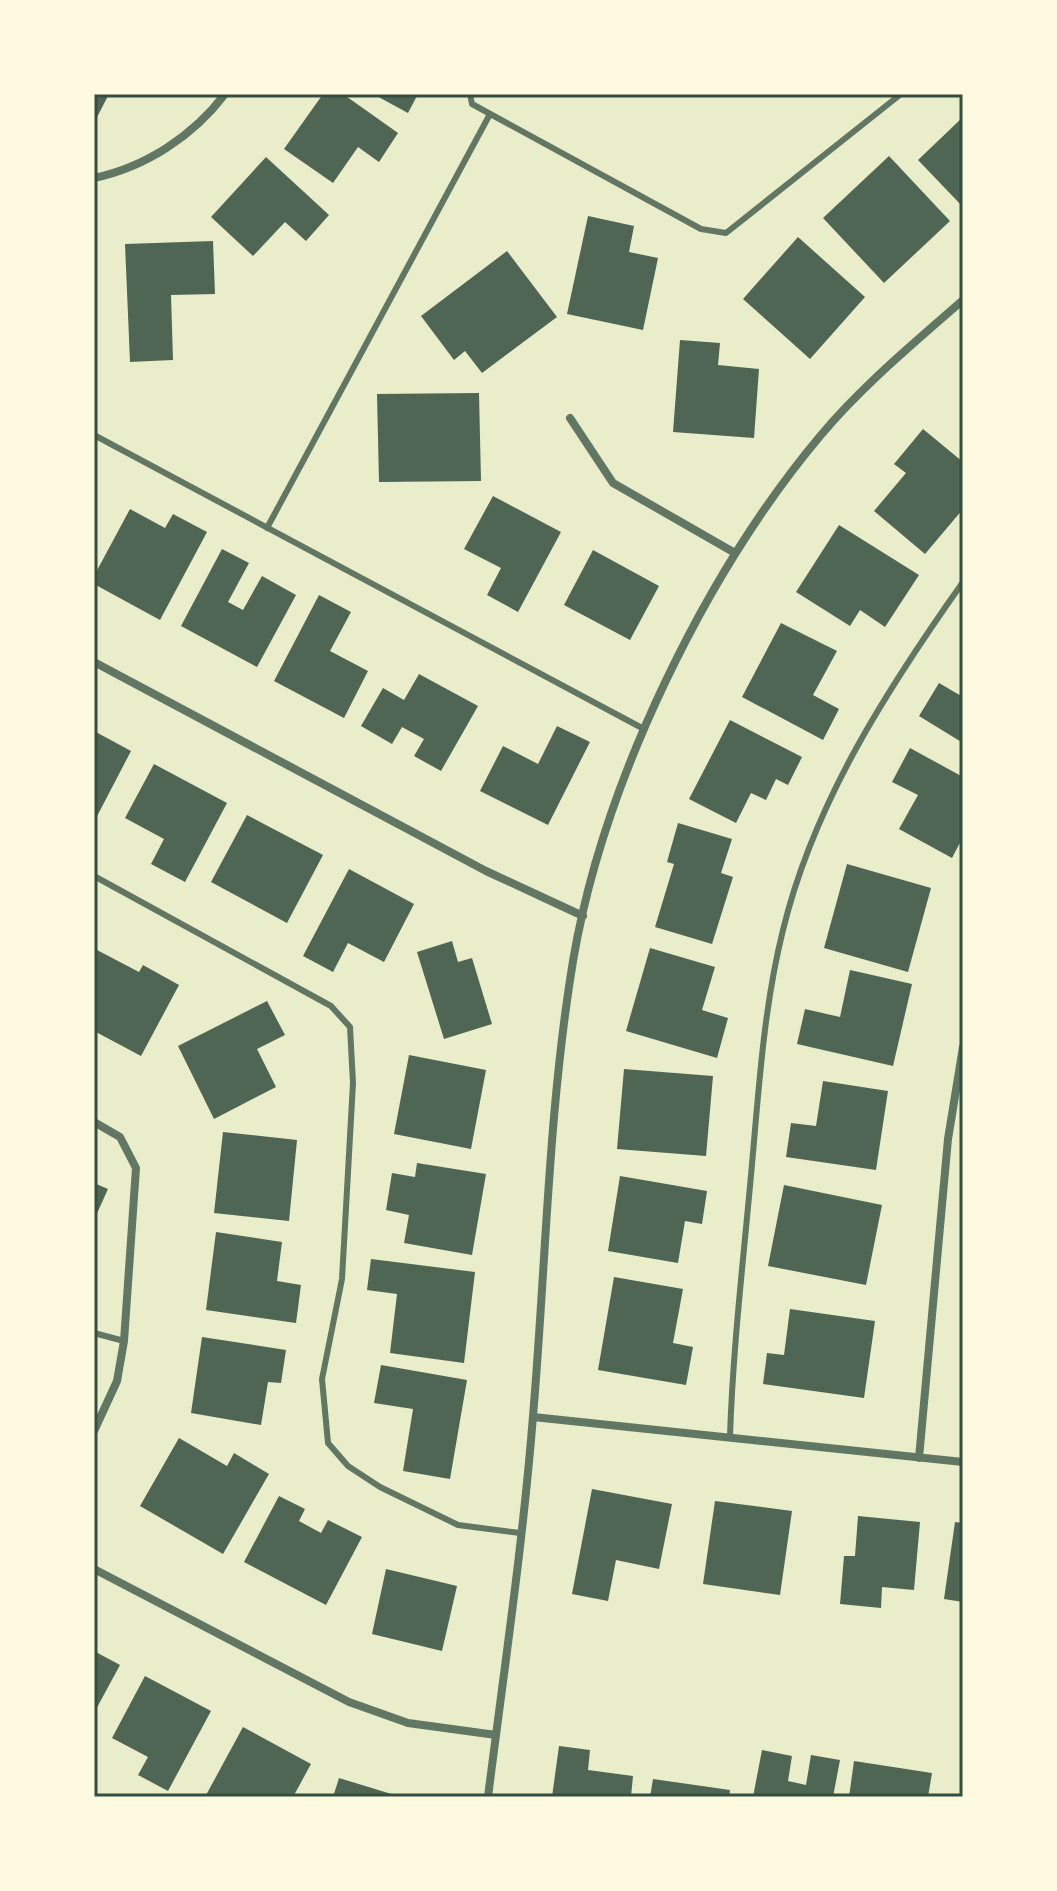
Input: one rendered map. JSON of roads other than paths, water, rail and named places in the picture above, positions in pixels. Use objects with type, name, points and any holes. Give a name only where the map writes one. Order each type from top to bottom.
[{"type":"street","points":[[94,178],[122,172],[182,138],[207,117],[225,94]]},
{"type":"street","points":[[488,1797],[533,1417],[541,1268],[562,1033],[583,916],[602,845],[642,728],[735,553],[822,434],[900,356],[963,300]]},
{"type":"street","points":[[570,418],[613,483],[735,553]]},
{"type":"street","points":[[94,662],[486,871],[583,916]]},
{"type":"street","points":[[919,1458],[948,1139],[963,1047]]},
{"type":"street","points":[[94,1122],[120,1137],[136,1168],[124,1341],[117,1381],[94,1431]]},
{"type":"street","points":[[533,1417],[963,1462]]},
{"type":"street","points":[[94,1569],[349,1702],[408,1723],[496,1735]]},
{"type":"lane","points":[[470,94],[472,104],[701,229],[726,233],[900,94]]},
{"type":"lane","points":[[267,528],[490,114]]},
{"type":"lane","points":[[94,435],[642,728]]},
{"type":"lane","points":[[730,1436],[762,1054],[783,929],[820,823],[857,745],[911,655],[963,582]]},
{"type":"lane","points":[[94,876],[331,1006],[350,1027],[353,1083],[342,1279],[322,1379],[328,1443],[348,1466],[380,1487],[458,1525],[520,1533]]},
{"type":"lane","points":[[94,1333],[124,1341]]}]
